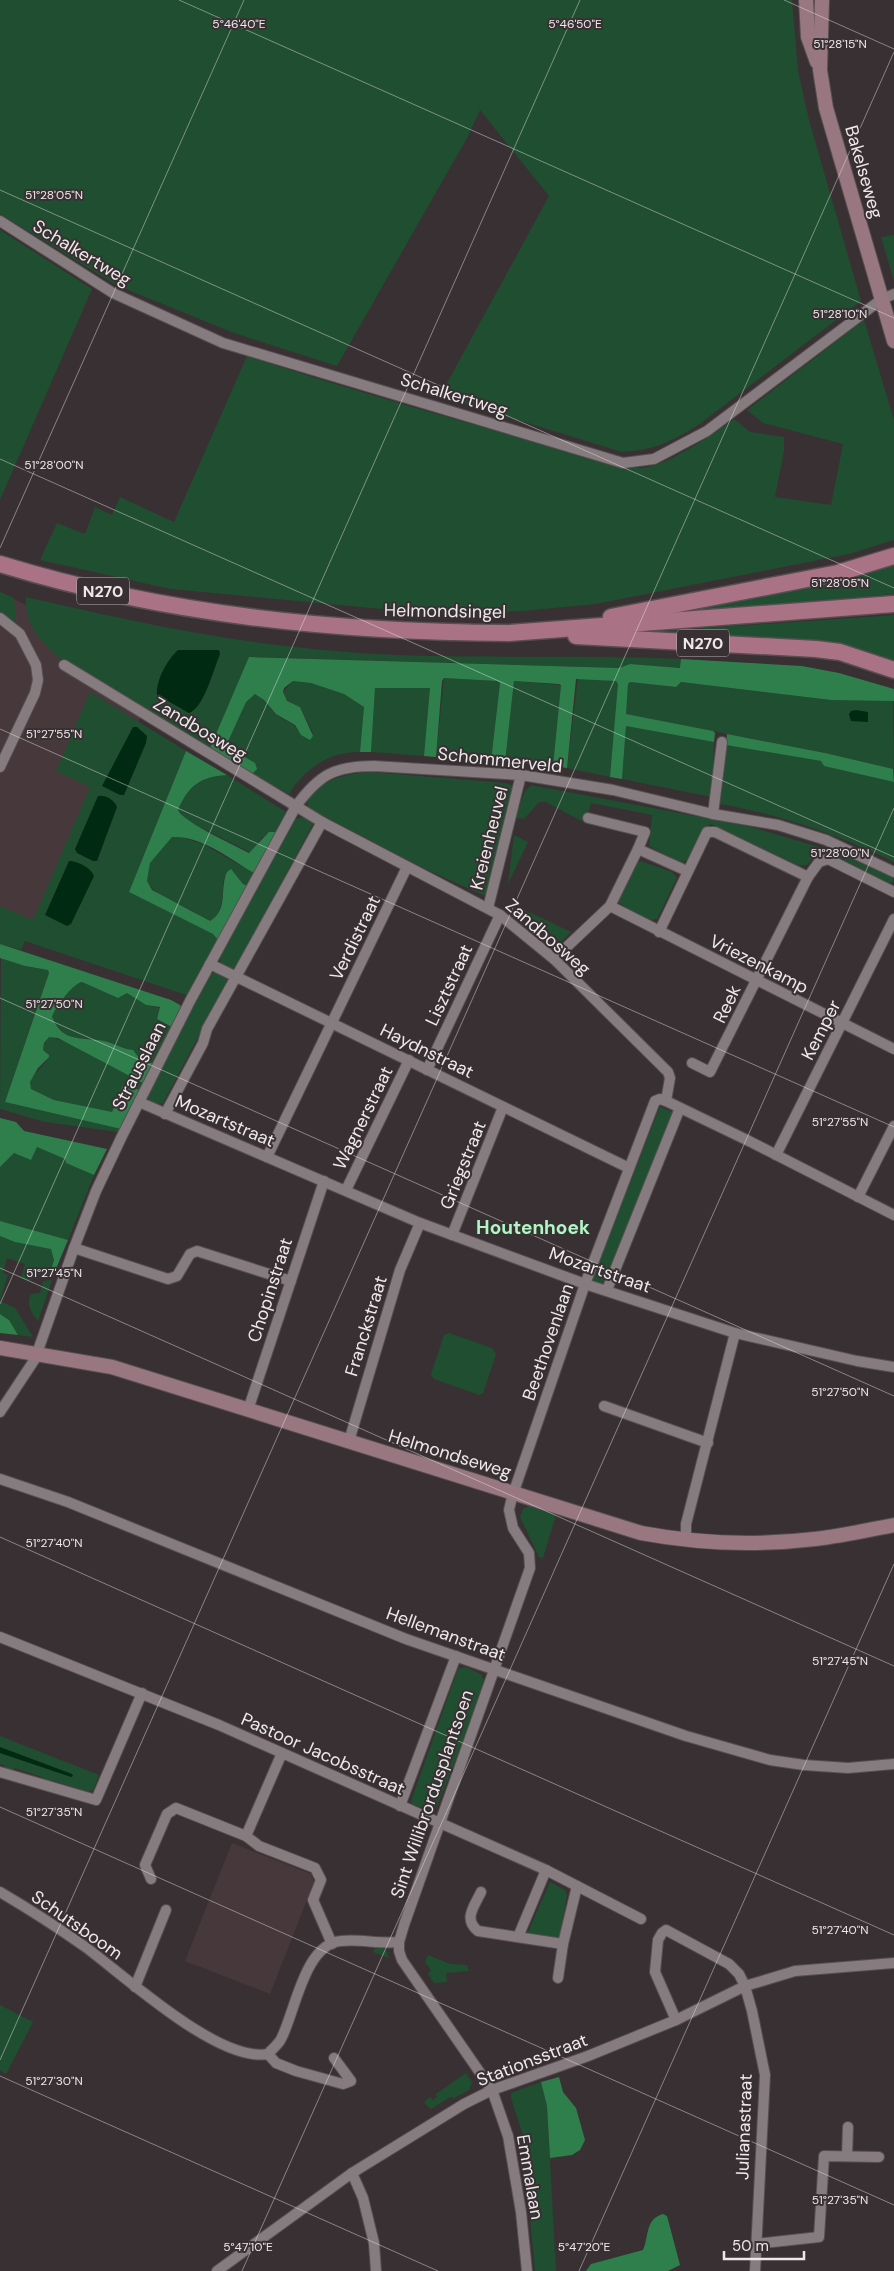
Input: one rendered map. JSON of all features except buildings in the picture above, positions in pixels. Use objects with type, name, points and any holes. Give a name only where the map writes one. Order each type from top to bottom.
[{"type":"main road","name":"N270","points":[[589,627],[614,616],[838,573],[894,556]]},
{"type":"main road","name":"Helmondsingel","points":[[0,564],[60,581],[138,599],[272,621],[372,629],[509,633],[894,604]]},
{"type":"main road","name":"N270","points":[[509,633],[816,649],[840,652],[894,670]]},
{"type":"street","name":"Bakelseweg","points":[[806,0],[808,37],[820,70]]},
{"type":"street","name":"Bakelseweg","points":[[822,0],[820,70],[826,108],[836,146],[888,297],[894,340]]},
{"type":"street","name":"Schalkertweg","points":[[0,221],[113,293],[223,343],[623,463],[654,459],[707,432],[888,297]]},
{"type":"street","points":[[0,618],[20,634],[36,665],[38,680],[35,693],[0,767]]},
{"type":"street","name":"Zandbosweg","points":[[64,665],[322,822],[500,915],[554,960],[668,1072],[670,1078],[666,1101]]},
{"type":"street","points":[[713,814],[722,742]]},
{"type":"street","name":"Schommerveld","points":[[296,806],[308,790],[328,773],[357,766],[521,775],[613,790],[713,814],[778,825],[826,840],[894,872]]},
{"type":"street","name":"Kreienheuvel","points":[[488,908],[521,775]]},
{"type":"street","name":"Strausslaan","points":[[0,1412],[24,1378],[37,1352],[96,1191],[139,1102],[210,964],[296,806]]},
{"type":"street","points":[[554,960],[610,906],[645,832],[588,818]]},
{"type":"street","points":[[165,1114],[236,977],[322,822]]},
{"type":"street","points":[[660,932],[706,832],[712,831],[808,878],[819,862],[828,859],[894,892]]},
{"type":"street","points":[[638,849],[687,871]]},
{"type":"street","name":"Verdistraat","points":[[267,1156],[407,867]]},
{"type":"street","name":"Reek","points":[[692,1063],[710,1072],[808,878]]},
{"type":"street","name":"Vriezenkamp","points":[[610,906],[894,1049]]},
{"type":"street","name":"Lisztstraat","points":[[427,1070],[500,915]]},
{"type":"street","name":"Kemper","points":[[776,1155],[894,919]]},
{"type":"street","name":"Haydnstraat","points":[[210,964],[629,1168]]},
{"type":"street","name":"Wagnerstraat","points":[[346,1190],[410,1060]]},
{"type":"street","name":"Beethovenlaan","points":[[513,1493],[585,1284],[629,1168],[654,1104],[660,1099],[666,1101]]},
{"type":"street","points":[[666,1101],[894,1215]]},
{"type":"street","name":"Mozartstraat","points":[[139,1102],[420,1223],[585,1284],[735,1332],[848,1359],[894,1367]]},
{"type":"street","name":"Griegstraat","points":[[452,1235],[503,1107]]},
{"type":"street","points":[[606,1290],[680,1108]]},
{"type":"street","points":[[858,1197],[894,1126]]},
{"type":"street","name":"Chopinstraat","points":[[248,1410],[324,1181]]},
{"type":"street","name":"Franckstraat","points":[[349,1441],[400,1270],[420,1223]]},
{"type":"street","points":[[74,1248],[168,1279],[177,1276],[190,1254],[196,1251],[291,1281]]},
{"type":"street","points":[[686,1542],[686,1524],[735,1332]]},
{"type":"street","name":"Helmondseweg","points":[[0,1348],[37,1352],[112,1367],[641,1533],[686,1542],[756,1544],[816,1539],[894,1525]]},
{"type":"street","points":[[604,1406],[708,1443]]},
{"type":"street","name":"Hellemanstraat","points":[[0,1479],[68,1502],[397,1635],[686,1736],[770,1760],[804,1765],[848,1768],[894,1764]]},
{"type":"street","name":"Sint Willibrordusplantsoen","points":[[399,1942],[439,1822],[530,1568],[529,1553],[513,1528],[509,1510],[513,1493]]},
{"type":"street","name":"Pastoor Jacobsstraat","points":[[0,1637],[142,1693],[439,1822],[546,1870],[641,1919]]},
{"type":"street","name":"Sint Willibrordusplantsoen","points":[[400,1806],[456,1656]]},
{"type":"street","points":[[0,1772],[96,1800],[142,1693]]},
{"type":"street","points":[[246,1836],[282,1753]]},
{"type":"street","points":[[151,1879],[145,1865],[167,1814],[176,1808],[246,1836],[259,1846],[315,1868],[320,1880],[313,1900],[332,1944]]},
{"type":"street","points":[[518,1937],[546,1870]]},
{"type":"street","points":[[558,1978],[563,1944],[577,1886]]},
{"type":"street","name":"Schutsboom","points":[[0,1892],[84,1947],[180,2020],[212,2040],[250,2054],[268,2054],[276,2063],[296,2071],[343,2084],[351,2081],[334,2058]]},
{"type":"street","points":[[481,1892],[469,1918],[471,1926],[478,1931],[563,1944]]},
{"type":"street","name":"Schutsboom","points":[[134,1986],[166,1910]]},
{"type":"street","points":[[676,2020],[655,1972],[658,1940],[666,1930],[673,1932],[730,1964],[739,1974],[745,1986]]},
{"type":"street","points":[[268,2054],[280,2040],[308,1969],[316,1956],[332,1944],[340,1941],[384,1944],[399,1942],[402,1960],[492,2090]]},
{"type":"street","name":"Stationsstraat","points":[[217,2271],[352,2173],[464,2104],[492,2090],[588,2056],[676,2020],[745,1986],[795,1971],[894,1963]]},
{"type":"street","name":"Julianastraat","points":[[745,1986],[765,2075],[754,2271]]},
{"type":"street","name":"Emmalaan","points":[[492,2090],[508,2136],[521,2212],[527,2271]]},
{"type":"street","points":[[847,2156],[848,2127]]},
{"type":"street","points":[[755,2244],[820,2237],[824,2156],[879,2157]]},
{"type":"street","points":[[352,2173],[363,2198],[374,2243],[376,2271]]},
{"type":"shaded area","points":[[0,0],[792,0],[798,71],[809,120],[861,301],[701,423],[673,440],[654,447],[622,452],[440,396],[549,196],[480,110],[467,138],[337,366],[234,333],[116,285],[0,214]]},
{"type":"shaded area","points":[[0,230],[92,289],[0,500]]},
{"type":"shaded area","points":[[894,235],[894,281],[881,237]]},
{"type":"shaded area","points":[[864,320],[894,420],[894,540],[849,554],[596,604],[523,611],[456,613],[403,611],[170,589],[40,560],[57,523],[85,534],[95,507],[112,515],[120,497],[174,522],[247,356],[394,402],[595,461],[623,467],[648,467],[669,460],[734,419],[750,432],[784,437],[784,451],[775,497],[831,505],[843,444],[763,423],[747,410]]},
{"type":"shaded area","points":[[894,561],[894,594],[672,613]]},
{"type":"shaded area","points":[[0,592],[70,627],[171,636],[58,936],[0,920]]},
{"type":"shaded area","points":[[0,592],[14,598],[16,622],[0,613]]},
{"type":"shaded area","points":[[26,597],[133,621],[241,640],[313,649],[405,655],[681,659],[681,668],[630,664],[619,668],[250,657],[210,748],[61,659],[40,639],[31,625],[26,607]]},
{"type":"shaded area","points":[[894,615],[894,666],[864,656],[609,635]]},
{"type":"shaded area","points":[[178,650],[219,650],[220,654],[204,696],[194,710],[189,713],[157,695],[158,683],[163,671]]},
{"type":"shaded area","points":[[444,678],[497,681],[500,683],[491,761],[436,757]]},
{"type":"shaded area","points":[[578,678],[616,681],[619,684],[610,777],[567,768]]},
{"type":"shaded area","points":[[293,681],[311,683],[344,694],[364,707],[360,752],[338,755],[319,763],[302,776],[289,794],[252,774],[226,746],[246,701],[255,694],[276,714],[298,730],[301,735],[313,733],[300,707],[287,701],[283,692]]},
{"type":"shaded area","points":[[514,681],[561,685],[553,766],[505,762]]},
{"type":"shaded area","points":[[630,682],[676,687],[681,682],[831,700],[893,700],[894,770],[825,753],[625,714],[628,684]]},
{"type":"shaded area","points":[[375,688],[431,688],[424,756],[371,752]]},
{"type":"shaded area","points":[[90,692],[186,751],[129,892],[213,934],[218,940],[189,996],[25,941],[21,950],[0,944],[0,906],[33,920],[90,787],[56,771]]},
{"type":"shaded area","points":[[851,711],[868,712],[868,722],[851,721],[849,714]]},
{"type":"shaded area","points":[[626,726],[714,742],[712,797],[622,779]]},
{"type":"shaded area","points":[[133,727],[137,727],[147,736],[146,743],[124,795],[120,795],[102,786]]},
{"type":"shaded area","points":[[726,745],[821,761],[825,766],[894,782],[894,862],[852,843],[809,827],[765,814],[720,804]]},
{"type":"shaded area","points":[[370,772],[506,783],[513,786],[487,895],[483,895],[423,868],[308,808],[307,797],[321,786],[344,776]]},
{"type":"shaded area","points":[[227,775],[286,812],[276,832],[271,832],[264,836],[251,853],[190,822],[178,811],[182,802],[196,784],[203,780]]},
{"type":"shaded area","points":[[531,785],[748,826],[836,852],[893,877],[893,882],[889,883],[830,853],[817,856],[807,865],[798,865],[711,824],[703,829],[687,861],[679,862],[649,846],[652,815],[591,803],[585,823],[546,802],[539,802],[524,819],[515,818],[525,791]]},
{"type":"shaded area","points":[[98,796],[104,796],[114,802],[117,807],[97,861],[93,861],[77,853],[75,849]]},
{"type":"shaded area","points":[[303,817],[313,824],[237,966],[231,969],[222,965],[219,957],[292,820]]},
{"type":"shaded area","points":[[514,835],[528,842],[508,884]]},
{"type":"shaded area","points":[[178,836],[203,844],[254,873],[248,886],[243,884],[236,875],[224,877],[221,908],[219,913],[210,922],[160,895],[147,881],[150,863],[172,837]]},
{"type":"shaded area","points":[[69,861],[84,866],[94,876],[71,924],[67,926],[45,915]]},
{"type":"shaded area","points":[[641,861],[672,872],[677,878],[657,919],[651,920],[630,911],[618,902],[638,862]]},
{"type":"shaded area","points":[[510,903],[571,932],[561,942]]},
{"type":"shaded area","points":[[1,958],[25,966],[48,970],[49,973],[5,1102],[121,1129],[118,1132],[45,1122],[0,1109]]},
{"type":"shaded area","points":[[218,971],[226,976],[228,981],[163,1103],[159,1104],[149,1101],[147,1093],[210,975]]},
{"type":"shaded area","points":[[82,982],[118,998],[127,993],[146,1005],[160,1008],[157,1019],[172,1027],[153,1063],[142,1061],[136,1053],[109,1042],[80,1040],[65,1034],[55,1026],[52,1017],[57,1008],[64,997]]},
{"type":"shaded area","points":[[49,1036],[75,1045],[143,1083],[140,1090],[123,1085],[112,1113],[54,1100],[31,1089],[30,1082],[49,1055],[43,1050]]},
{"type":"shaded area","points":[[660,1107],[675,1113],[605,1287],[591,1282]]},
{"type":"shaded area","points":[[37,1147],[65,1159],[66,1163],[94,1175],[68,1240],[0,1221],[0,1167],[14,1153],[31,1159]]},
{"type":"shaded area","points":[[0,1236],[51,1249],[54,1260],[50,1269],[53,1276],[41,1274],[28,1281],[21,1278],[25,1264],[7,1258],[3,1273],[8,1275],[0,1301]]},
{"type":"shaded area","points":[[52,1280],[38,1321],[30,1308],[31,1294],[40,1293],[43,1281]]},
{"type":"shaded area","points":[[0,1301],[15,1308],[33,1337],[18,1335],[9,1320],[0,1314]]},
{"type":"shaded area","points":[[449,1333],[492,1348],[496,1354],[483,1393],[479,1395],[434,1379],[431,1374],[444,1335]]},
{"type":"shaded area","points":[[529,1506],[556,1515],[543,1558],[539,1557],[520,1517],[523,1509]]},
{"type":"shaded area","points":[[466,1667],[482,1675],[485,1686],[437,1807],[429,1810],[412,1804],[411,1801],[458,1669]]},
{"type":"shaded area","points":[[0,1736],[99,1775],[93,1790],[89,1792],[54,1781],[50,1783],[44,1781],[42,1777],[15,1768],[12,1771],[5,1769],[4,1765],[0,1764]]},
{"type":"shaded area","points":[[0,1747],[73,1776],[71,1777],[0,1753]]},
{"type":"shaded area","points":[[232,1843],[311,1874],[314,1882],[270,1994],[185,1961]]},
{"type":"shaded area","points":[[550,1882],[565,1890],[567,1895],[560,1939],[527,1934]]},
{"type":"shaded area","points":[[376,1946],[385,1949],[389,1958],[373,1952]]},
{"type":"shaded area","points":[[428,1955],[450,1964],[467,1965],[469,1971],[446,1973],[447,1982],[434,1983],[428,1974],[431,1970],[425,1962]]},
{"type":"shaded area","points":[[0,2005],[33,2022],[6,2074],[0,2070]]},
{"type":"shaded area","points":[[466,2073],[472,2082],[469,2090],[454,2098],[450,2097],[431,2109],[424,2102],[430,2097],[433,2100],[437,2097],[436,2094]]},
{"type":"shaded area","points":[[541,2082],[547,2106],[556,2271],[535,2271],[522,2132],[511,2098],[511,2093]]},
{"type":"green space","points":[[249,657],[619,668],[630,664],[680,668],[681,659],[802,666],[839,673],[894,689],[894,701],[831,700],[681,682],[676,687],[630,682],[628,684],[626,714],[713,731],[715,733],[714,742],[626,726],[622,779],[610,777],[618,684],[616,681],[576,679],[567,768],[553,766],[561,685],[559,684],[514,681],[505,762],[491,761],[500,683],[497,681],[444,678],[442,681],[436,757],[424,756],[430,688],[375,688],[371,752],[360,752],[364,707],[344,694],[311,683],[293,681],[284,688],[283,692],[287,701],[300,707],[313,736],[310,740],[301,735],[295,725],[276,714],[264,700],[255,694],[246,702],[226,746],[255,763],[257,769],[252,774],[210,748]]},
{"type":"green space","points":[[727,734],[825,753],[893,769],[894,782],[824,766],[821,761],[726,745]]},
{"type":"green space","points":[[186,751],[227,775],[203,780],[191,788],[178,810],[182,815],[199,827],[249,853],[269,832],[276,832],[254,873],[215,849],[183,837],[172,837],[150,863],[147,881],[152,890],[210,921],[220,911],[227,872],[231,869],[243,884],[248,886],[218,940],[213,934],[129,892]]},
{"type":"green space","points":[[0,944],[171,1000],[182,1008],[172,1027],[157,1019],[160,1007],[146,1005],[127,993],[118,998],[82,982],[69,992],[60,1002],[54,1013],[52,1017],[57,1026],[68,1036],[108,1042],[133,1050],[143,1063],[153,1063],[143,1083],[58,1038],[49,1037],[44,1043],[43,1050],[49,1057],[38,1068],[30,1082],[31,1089],[54,1100],[112,1112],[123,1085],[140,1090],[121,1129],[5,1102],[49,973],[48,970],[25,966],[0,958]]},
{"type":"green space","points":[[0,1118],[16,1122],[24,1131],[107,1149],[94,1175],[66,1163],[65,1159],[37,1147],[31,1160],[14,1153],[0,1167]]},
{"type":"green space","points":[[0,1221],[68,1240],[53,1276],[50,1273],[54,1260],[51,1249],[15,1242],[0,1236]]},
{"type":"green space","points":[[0,1314],[9,1320],[18,1335],[0,1333]]},
{"type":"green space","points":[[559,2077],[563,2092],[576,2108],[585,2140],[580,2150],[572,2155],[550,2158],[547,2106],[541,2082]]},
{"type":"green space","points":[[663,2214],[667,2216],[680,2265],[668,2271],[586,2271],[591,2264],[643,2250],[650,2224],[657,2216]]},
{"type":"district","name":"Houtenhoek","points":[[533,1227]]}]
